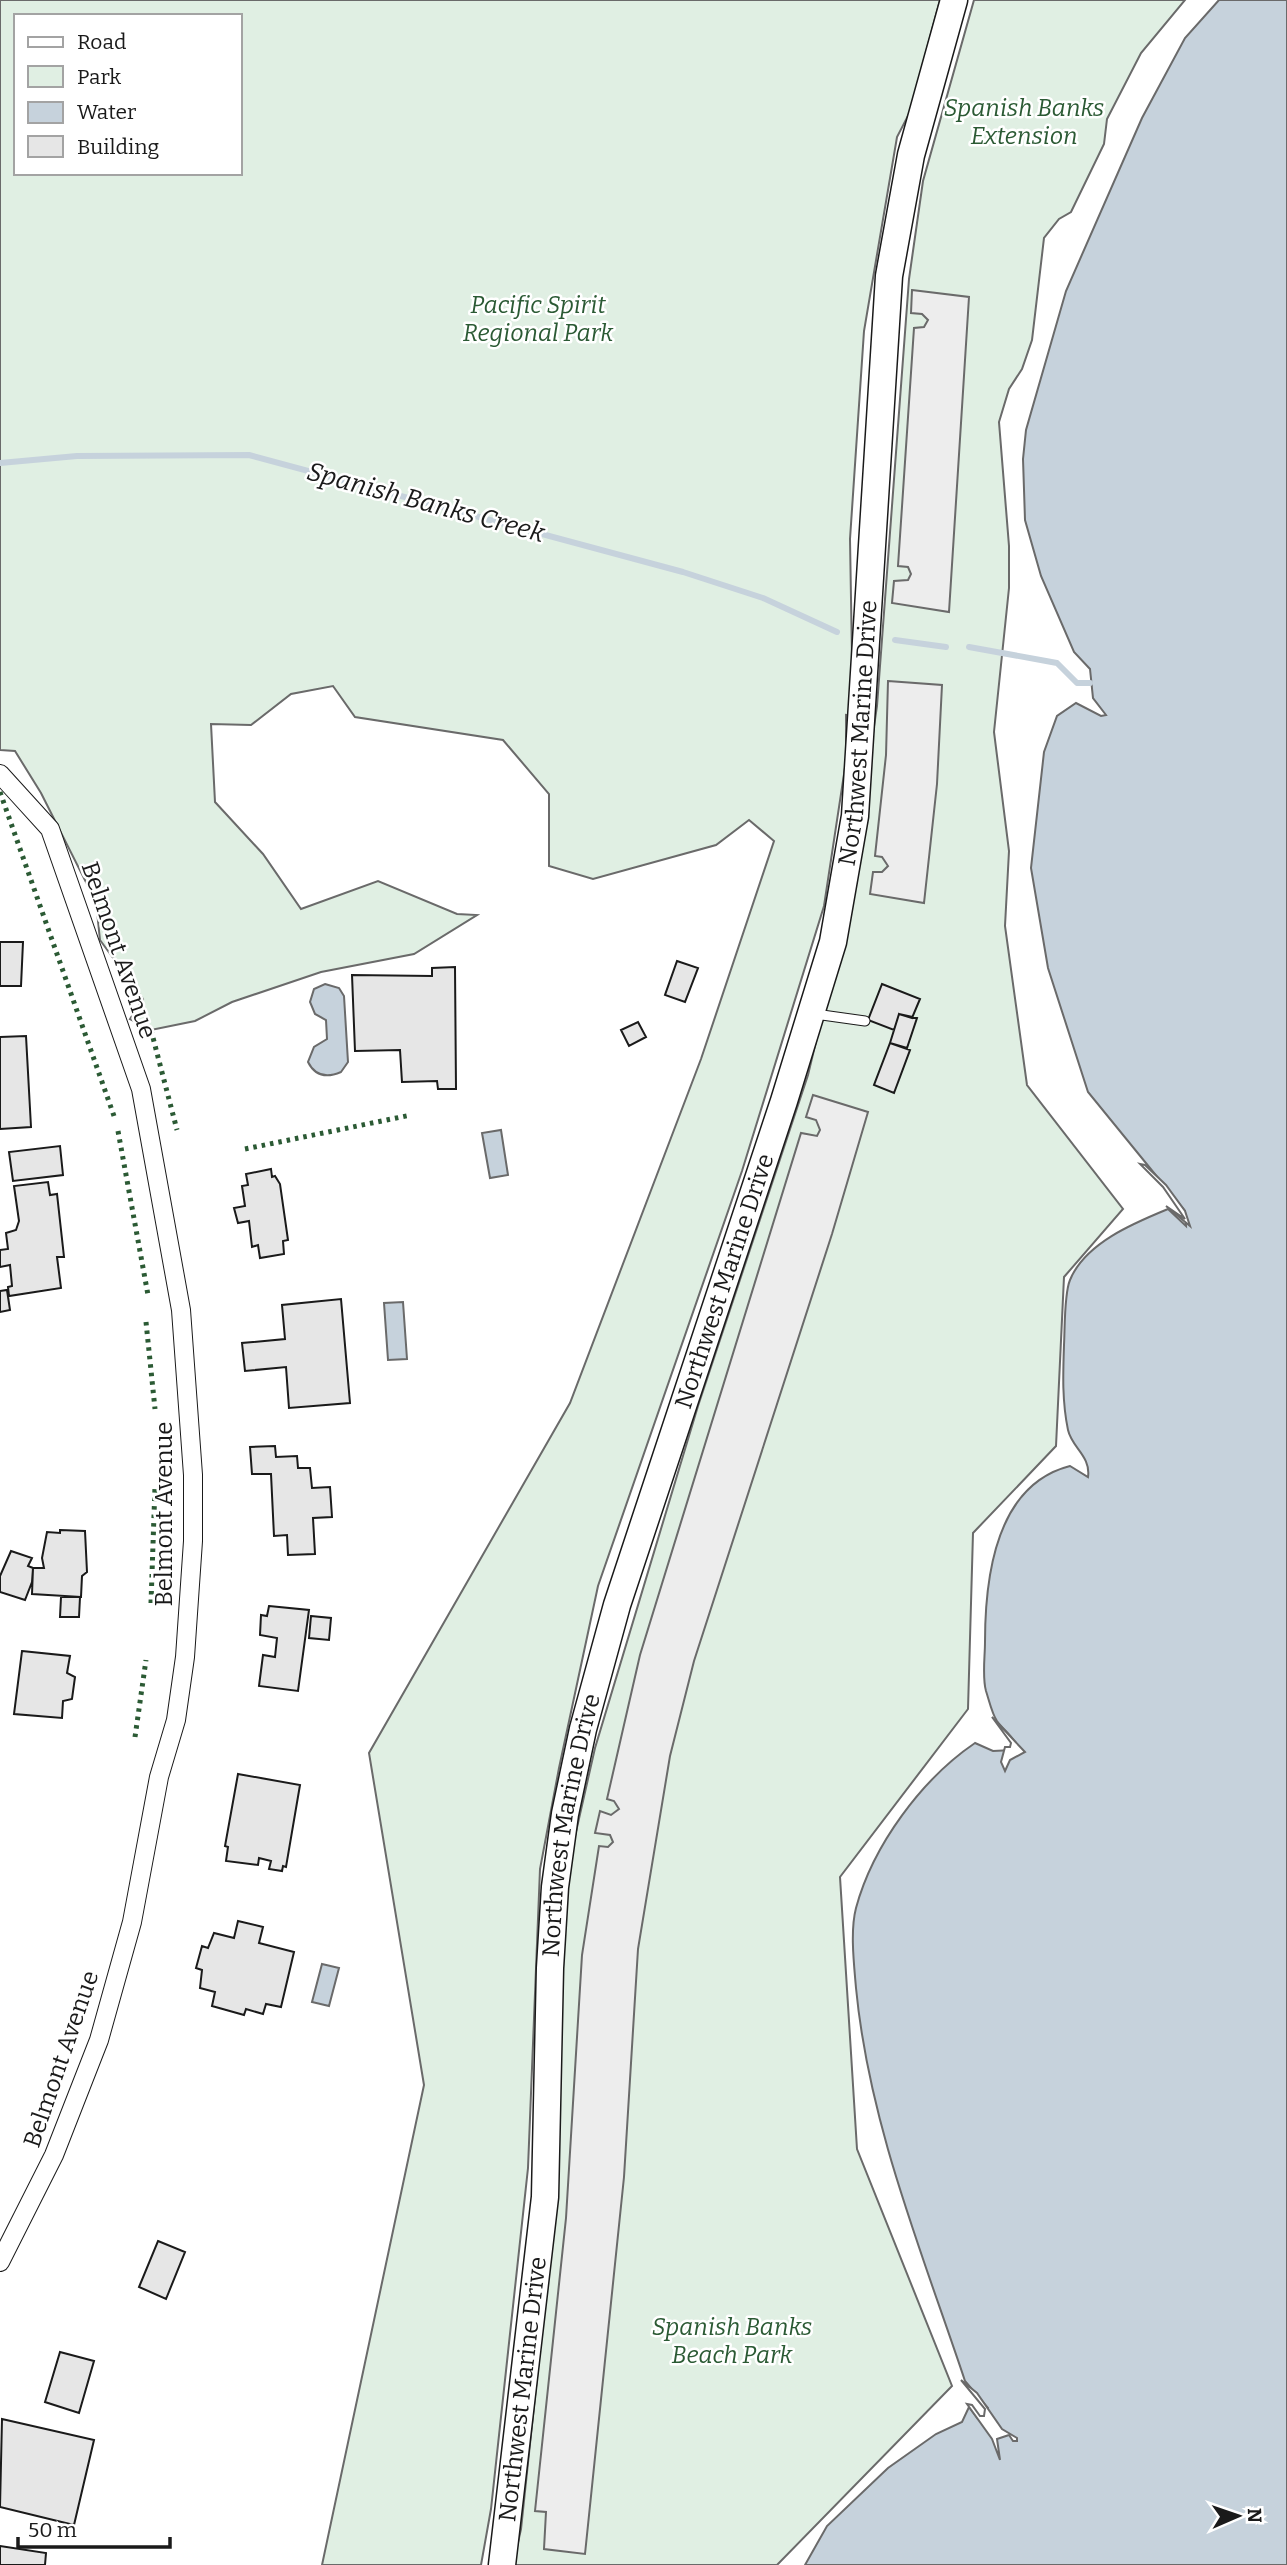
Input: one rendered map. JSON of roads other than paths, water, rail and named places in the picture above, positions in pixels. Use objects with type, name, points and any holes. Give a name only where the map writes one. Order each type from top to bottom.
[{"type":"street","name":"Northwest Marine Drive","points":[[502,2565],[545,2196],[550,1968],[555,1887],[565,1814],[583,1729],[617,1605],[813,1013],[833,942],[855,816],[889,276],[911,155],[954,0]]},
{"type":"street","name":"Belmont Avenue","points":[[0,774],[50,829],[141,1089],[181,1310],[193,1475],[193,1541],[185,1657],[176,1720],[159,1777],[132,1922],[99,2040],[59,2143],[0,2262]]},
{"type":"lane","points":[[813,1013],[865,1021]]},
{"type":"water","points":[[1219,0],[1287,0],[1287,2565],[805,2565],[827,2526],[888,2468],[936,2434],[962,2422],[969,2407],[978,2419],[985,2420],[988,2408],[965,2381],[915,2236],[872,2089],[856,1988],[854,1917],[864,1884],[887,1838],[902,1815],[936,1775],[975,1743],[993,1751],[1013,1750],[1015,1742],[995,1718],[985,1685],[988,1590],[1000,1537],[1011,1513],[1026,1493],[1045,1476],[1070,1466],[1088,1477],[1087,1463],[1070,1436],[1065,1409],[1065,1311],[1070,1280],[1087,1255],[1112,1236],[1140,1221],[1168,1209],[1186,1226],[1185,1211],[1088,1092],[1048,968],[1031,868],[1044,752],[1057,716],[1076,703],[1101,716],[1106,715],[1093,698],[1090,669],[1074,652],[1041,576],[1025,520],[1023,459],[1026,430],[1066,291],[1142,118],[1185,38]]},
{"type":"water","points":[[325,984],[339,988],[344,996],[348,1062],[341,1072],[331,1075],[318,1073],[308,1062],[314,1047],[327,1039],[326,1020],[315,1014],[310,1002],[314,989]]},
{"type":"water","points":[[501,1130],[508,1175],[490,1178],[482,1133]]},
{"type":"water","points":[[403,1302],[407,1359],[388,1360],[384,1303]]},
{"type":"water","points":[[322,1964],[339,1968],[329,2006],[312,2002]]},
{"type":"waterway","name":"Spanish Banks Creek","points":[[0,463],[77,456],[249,455],[683,572],[763,598],[837,632]]},
{"type":"waterway","name":"Spanish Banks Creek","points":[[895,640],[946,647]]},
{"type":"waterway","name":"Spanish Banks Creek","points":[[969,647],[1057,663],[1077,683],[1090,683]]},
{"type":"park label","name":"Spanish Banks Extension","points":[[1024,122]]},
{"type":"park label","name":"Pacific Spirit Regional Park","points":[[538,319]]},
{"type":"park label","name":"Spanish Banks Beach Park","points":[[732,2341]]}]
